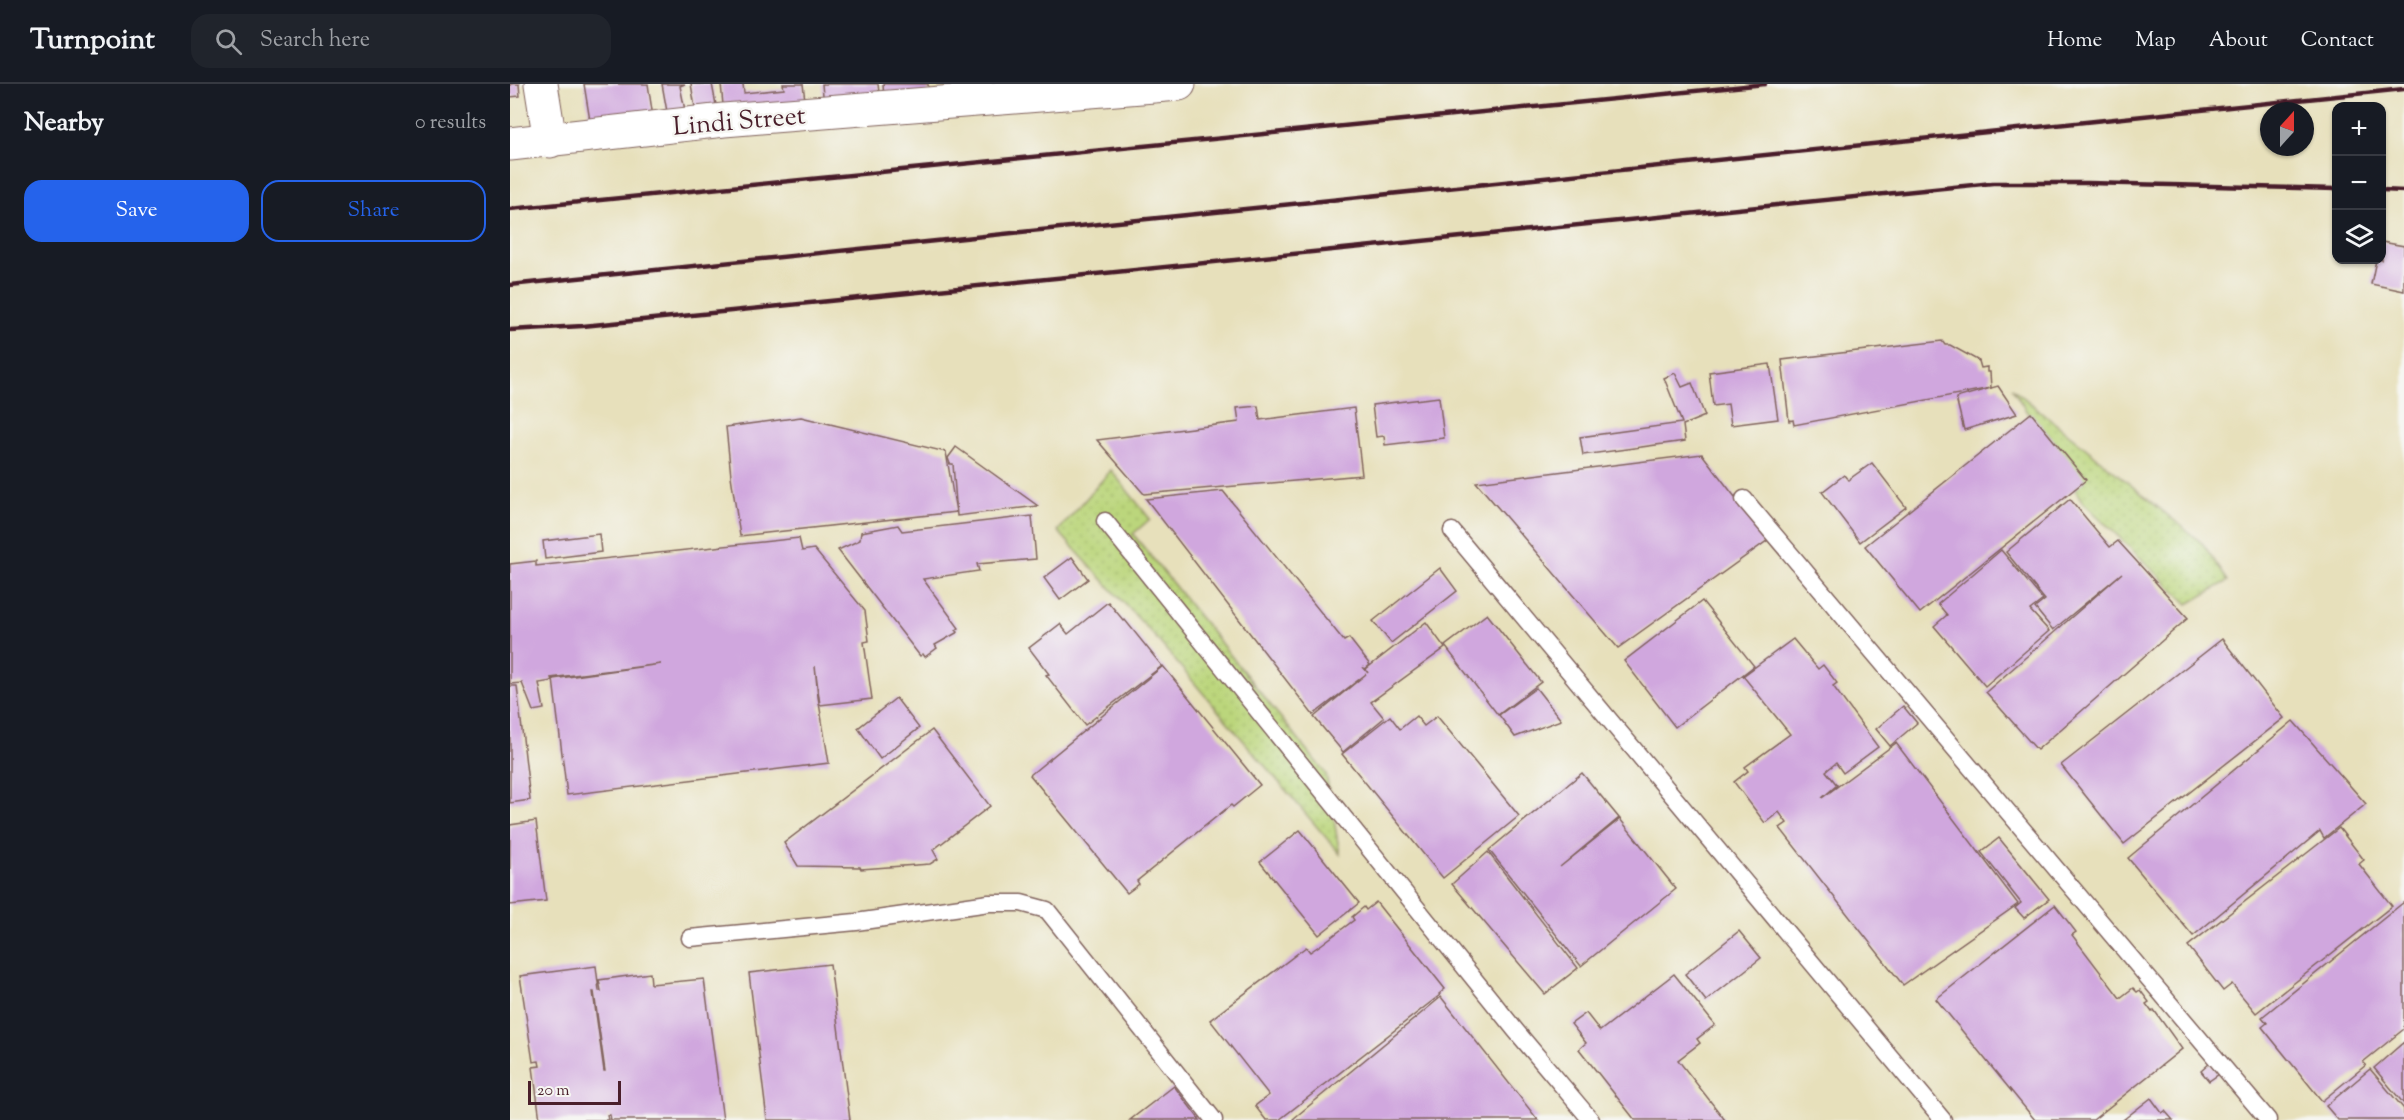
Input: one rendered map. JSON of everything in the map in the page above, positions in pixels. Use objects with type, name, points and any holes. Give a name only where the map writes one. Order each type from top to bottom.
[{"type":"street","points":[[542,84],[550,141]]},
{"type":"street","name":"Lindi Street","points":[[510,144],[724,120],[1179,84]]},
{"type":"lane","points":[[1744,499],[2268,1120]]},
{"type":"lane","points":[[1105,521],[1501,1012],[1591,1120]]},
{"type":"lane","points":[[1452,531],[1943,1120]]},
{"type":"lane","points":[[690,938],[856,922],[989,903],[1021,903],[1047,910],[1214,1120]]},
{"type":"green space","points":[[2012,388],[2203,544],[2228,581],[2188,604],[2082,501]]},
{"type":"green space","points":[[1111,470],[1150,519],[1133,534],[1326,774],[1340,854],[1156,638],[1058,531]]},
{"type":"building","points":[[510,84],[519,84],[520,96],[510,97]]},
{"type":"building","points":[[584,84],[648,84],[654,124],[592,133]]},
{"type":"building","points":[[662,84],[685,84],[680,86],[687,120],[669,123]]},
{"type":"building","points":[[691,84],[712,84],[718,115],[697,119]]},
{"type":"building","points":[[721,84],[743,84],[744,93],[784,89],[783,84],[803,84],[806,108],[724,115]]},
{"type":"building","points":[[822,84],[878,84],[880,101],[824,107]]},
{"type":"building","points":[[883,84],[928,84],[929,96],[884,100]]},
{"type":"building","points":[[2386,243],[2404,246],[2404,291],[2371,284],[2375,264],[2386,264]]},
{"type":"building","points":[[1942,341],[1945,345],[1950,345],[1979,361],[1981,368],[1987,367],[1987,372],[1990,372],[1991,388],[1794,425],[1793,420],[1789,421],[1782,360]]},
{"type":"building","points":[[1770,364],[1778,419],[1731,425],[1728,404],[1713,406],[1709,372]]},
{"type":"building","points":[[1675,373],[1682,387],[1692,383],[1705,416],[1683,425],[1685,441],[1583,455],[1580,437],[1682,423],[1664,378]]},
{"type":"building","points":[[1998,386],[2017,414],[1964,430],[1956,398]]},
{"type":"building","points":[[1439,397],[1444,438],[1385,445],[1384,436],[1376,437],[1372,405]]},
{"type":"building","points":[[1258,406],[1260,420],[1354,408],[1362,475],[1144,494],[1097,440],[1239,422],[1237,408]]},
{"type":"building","points":[[2031,413],[2086,480],[1920,613],[1865,546]]},
{"type":"building","points":[[801,417],[946,452],[956,512],[740,536],[726,427]]},
{"type":"building","points":[[956,447],[1038,506],[957,516],[953,464],[950,464],[948,458]]},
{"type":"building","points":[[1702,454],[1768,540],[1618,648],[1476,482]]},
{"type":"building","points":[[1872,463],[1906,507],[1860,542],[1822,492],[1844,475],[1848,480]]},
{"type":"building","points":[[1223,491],[1344,641],[1349,638],[1370,665],[1365,669],[1363,667],[1368,673],[1366,669],[1426,622],[1445,648],[1371,702],[1384,718],[1343,752],[1314,717],[1366,674],[1313,715],[1146,499]]},
{"type":"building","points":[[2070,499],[2110,547],[2118,541],[2188,618],[2037,750],[1986,692],[2122,573],[2053,630],[2035,608],[2045,600],[2006,552]]},
{"type":"building","points":[[1032,516],[1036,559],[977,564],[979,571],[923,579],[959,628],[956,630],[958,632],[935,645],[937,648],[925,657],[923,654],[920,656],[838,550],[860,540],[861,532],[898,525],[902,531]]},
{"type":"building","points":[[599,534],[601,552],[545,559],[543,541]]},
{"type":"building","points":[[799,538],[802,551],[814,549],[865,611],[869,641],[864,642],[872,699],[820,705],[815,666],[818,697],[829,763],[567,795],[553,679],[661,664],[551,678],[552,681],[539,683],[544,709],[533,711],[522,683],[510,684],[510,564],[536,561],[536,566]]},
{"type":"building","points":[[2001,550],[2043,600],[2030,610],[2049,631],[1985,686],[1934,626],[1947,615],[1938,604]]},
{"type":"building","points":[[1072,557],[1088,579],[1060,600],[1044,578]]},
{"type":"building","points":[[1440,568],[1457,591],[1391,643],[1373,621]]},
{"type":"building","points":[[1702,601],[1754,666],[1675,727],[1624,661]]},
{"type":"building","points":[[1108,602],[1162,666],[1085,725],[1046,675],[1049,674],[1029,648],[1060,624],[1068,634]]},
{"type":"building","points":[[1487,614],[1541,682],[1498,715],[1445,646]]},
{"type":"building","points":[[1793,639],[1818,669],[1823,665],[1837,683],[1833,686],[1878,747],[1843,773],[1836,763],[1826,771],[1837,785],[1822,798],[1896,743],[2018,904],[1903,985],[1780,828],[1787,823],[1779,812],[1765,823],[1734,782],[1748,771],[1745,767],[1790,734],[1743,676]]},
{"type":"building","points":[[2222,639],[2284,718],[2124,844],[2061,765]]},
{"type":"building","points":[[1163,666],[1260,785],[1233,807],[1231,805],[1137,881],[1139,884],[1127,893],[1030,775]]},
{"type":"building","points":[[510,686],[517,686],[530,800],[510,803]]},
{"type":"building","points":[[1536,688],[1561,720],[1515,737],[1499,715]]},
{"type":"building","points":[[896,698],[919,728],[880,759],[858,728]]},
{"type":"building","points":[[1903,706],[1917,723],[1890,746],[1876,729]]},
{"type":"building","points":[[1390,716],[1400,729],[1416,716],[1424,726],[1437,716],[1519,816],[1443,878],[1342,754]]},
{"type":"building","points":[[2293,721],[2366,804],[2324,838],[2320,831],[2193,936],[2128,858]]},
{"type":"building","points":[[932,730],[990,806],[933,850],[938,859],[930,864],[861,869],[860,867],[798,866],[784,843]]},
{"type":"building","points":[[1582,773],[1619,818],[1560,867],[1620,819],[1676,889],[1581,966],[1489,850]]},
{"type":"building","points":[[536,821],[546,901],[510,905],[510,825]]},
{"type":"building","points":[[2339,828],[2364,860],[2359,864],[2392,906],[2256,1013],[2232,984],[2223,991],[2188,946]]},
{"type":"building","points":[[1300,830],[1359,903],[1319,935],[1260,862]]},
{"type":"building","points":[[1999,838],[2049,899],[2024,918],[2015,908],[2021,903],[1981,852]]},
{"type":"building","points":[[1488,852],[1578,968],[1545,994],[1452,884]]},
{"type":"building","points":[[1376,902],[1445,989],[1279,1120],[1266,1120],[1255,1106],[1269,1095],[1210,1020],[1306,947],[1310,952],[1354,920],[1352,917],[1364,907],[1366,910]]},
{"type":"building","points":[[2404,902],[2404,1029],[2363,1062],[2366,1065],[2322,1101],[2262,1027],[2267,1023],[2262,1017]]},
{"type":"building","points":[[2055,905],[2076,932],[2072,935],[2120,998],[2133,988],[2137,992],[2140,990],[2149,1002],[2146,1004],[2152,1012],[2154,1010],[2182,1049],[2093,1120],[2035,1120],[1936,999]]},
{"type":"building","points":[[1739,931],[1761,958],[1706,1001],[1685,974]]},
{"type":"building","points":[[830,964],[850,1120],[767,1120],[749,973]]},
{"type":"building","points":[[596,966],[599,991],[601,991],[599,980],[650,973],[651,984],[704,979],[723,1120],[611,1120],[610,1115],[607,1115],[608,1120],[540,1120],[533,1067],[540,1066],[539,1061],[533,1062],[520,976]],"holes":[[[593,992],[594,992],[605,1071]]]},
{"type":"building","points":[[1674,974],[1715,1025],[1697,1039],[1700,1043],[1678,1060],[1725,1120],[1635,1120],[1579,1049],[1586,1043],[1571,1024],[1586,1013],[1600,1031]]},
{"type":"building","points":[[1441,997],[1538,1120],[1293,1119]]},
{"type":"building","points":[[2404,1042],[2404,1104],[2374,1068]]},
{"type":"building","points":[[2210,1063],[2219,1074],[2209,1081],[2201,1071]]},
{"type":"building","points":[[2370,1069],[2404,1109],[2404,1120],[2338,1120],[2326,1106]]},
{"type":"building","points":[[1174,1086],[1200,1120],[1130,1120]]},
{"type":"building","points":[[2151,1098],[2162,1113],[2165,1111],[2173,1120],[2123,1120]]},
{"type":"railway","points":[[510,209],[1765,84]]},
{"type":"railway","points":[[510,285],[2404,89]]},
{"type":"railway","points":[[510,330],[583,326],[1993,183],[2332,189]]},
{"type":"railway","points":[[2386,190],[2404,191]]}]
